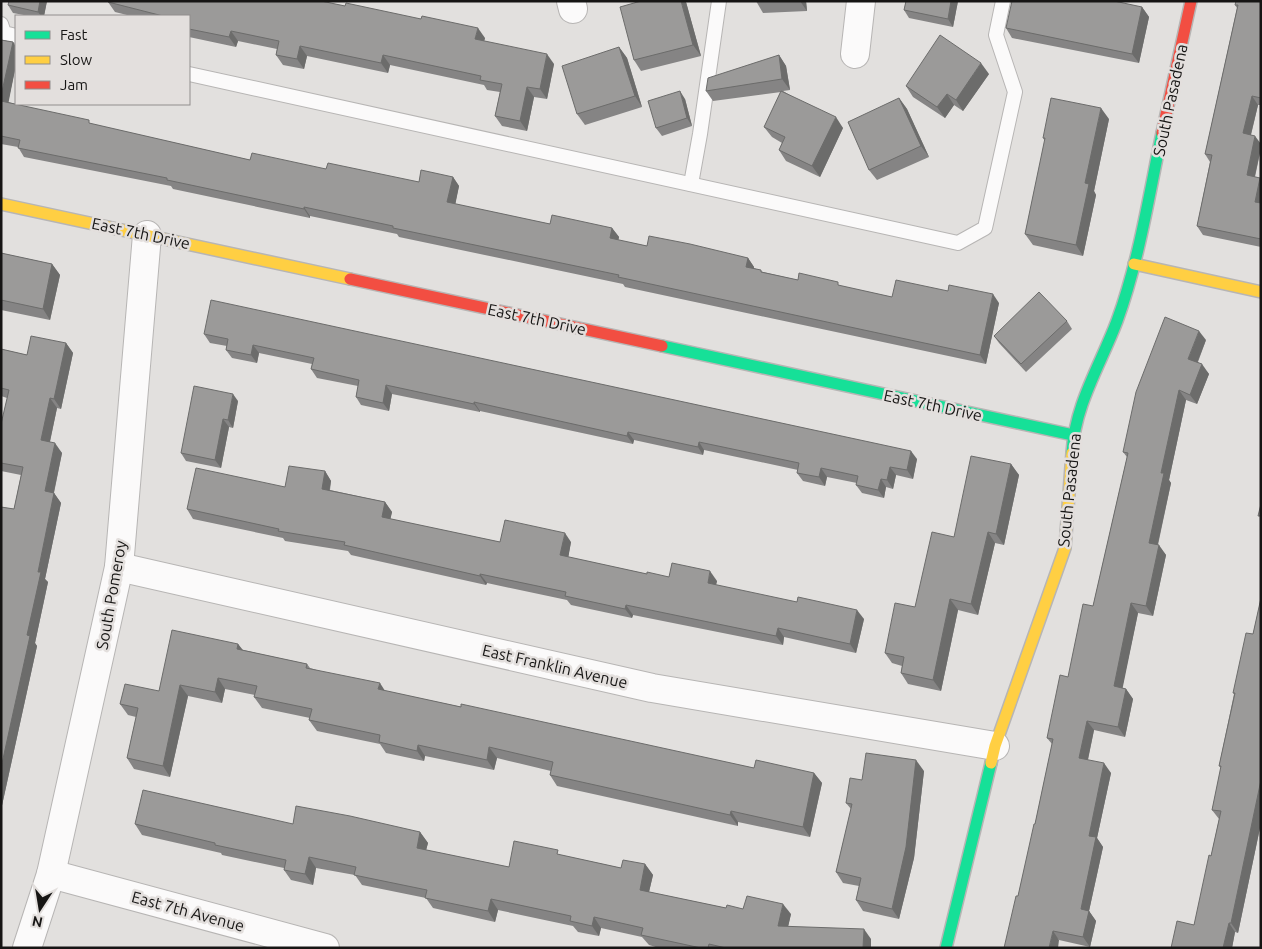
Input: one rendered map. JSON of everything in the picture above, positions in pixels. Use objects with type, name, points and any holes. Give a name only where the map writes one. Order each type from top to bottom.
[{"type":"street","points":[[855,54],[861,1]]},
{"type":"street","name":"South Pasadena","points":[[946,948],[995,746],[1065,548],[1073,435],[1090,383],[1116,321],[1134,264],[1191,1]]},
{"type":"street","name":"East 7th Drive","points":[[1,204],[1073,435]]},
{"type":"street","name":"South Pomeroy","points":[[27,948],[51,874],[119,567],[147,235]]},
{"type":"street","points":[[1134,264],[1261,292]]},
{"type":"street","name":"East Franklin Avenue","points":[[119,567],[652,688],[995,746]]},
{"type":"street","name":"East 7th Avenue","points":[[51,874],[325,948]]},
{"type":"lane","points":[[691,184],[720,1]]},
{"type":"lane","points":[[190,74],[958,243],[984,228],[1015,92],[996,35],[1003,1]]},
{"type":"lane","points":[[1,24],[4,33],[15,36]]},
{"type":"building","points":[[9,1],[40,1],[38,12],[8,5]]},
{"type":"building","points":[[321,1],[345,6],[346,3],[421,19],[422,16],[478,28],[475,39],[547,54],[540,89],[527,87],[520,121],[495,116],[502,84],[480,80],[481,76],[383,55],[381,63],[300,46],[297,59],[276,55],[279,41],[231,31],[229,37],[190,29],[190,15],[159,15],[108,2]]},
{"type":"building","points":[[641,1],[681,1],[693,45],[634,60],[620,7]]},
{"type":"building","points":[[906,1],[951,1],[948,19],[904,10]]},
{"type":"building","points":[[1012,1],[1114,1],[1142,7],[1132,54],[1006,28]]},
{"type":"building","points":[[1236,1],[1261,1],[1261,98],[1252,96],[1243,133],[1255,136],[1247,175],[1260,178],[1255,202],[1261,203],[1261,239],[1197,226],[1212,155],[1205,154],[1238,5],[1235,5]]},
{"type":"building","points":[[940,35],[981,63],[956,100],[947,94],[937,107],[906,86]]},
{"type":"building","points":[[1,40],[13,42],[1,96]]},
{"type":"building","points":[[619,47],[635,96],[577,114],[562,66]]},
{"type":"building","points":[[779,55],[782,79],[706,91],[708,78]]},
{"type":"building","points":[[680,91],[687,118],[656,128],[648,101]]},
{"type":"building","points":[[781,91],[836,117],[812,166],[779,150],[785,137],[764,127]]},
{"type":"building","points":[[899,98],[921,146],[869,170],[848,122]]},
{"type":"building","points":[[1051,98],[1101,108],[1085,183],[1089,184],[1076,245],[1025,234],[1045,138],[1043,138]]},
{"type":"building","points":[[1,101],[89,120],[89,123],[250,160],[252,153],[326,169],[328,163],[419,182],[421,170],[453,177],[447,202],[550,224],[552,215],[612,228],[610,238],[647,246],[649,236],[690,244],[748,258],[746,267],[798,280],[799,273],[838,282],[838,285],[892,297],[896,280],[948,291],[949,285],[993,294],[980,355],[618,277],[619,275],[393,228],[393,226],[18,148],[20,140],[1,136]]},
{"type":"building","points":[[1,253],[52,264],[43,309],[1,300]]},
{"type":"building","points":[[1039,292],[1067,321],[1021,364],[994,336]]},
{"type":"building","points":[[211,300],[911,451],[907,470],[890,467],[887,480],[881,479],[878,490],[856,485],[858,476],[821,468],[819,477],[797,473],[799,463],[699,442],[698,447],[628,432],[627,436],[474,402],[474,404],[386,385],[383,403],[356,397],[359,380],[311,369],[314,358],[253,345],[251,355],[226,350],[228,339],[204,334]]},
{"type":"building","points":[[1165,317],[1199,331],[1188,359],[1202,364],[1190,395],[1179,390],[1161,473],[1164,473],[1149,543],[1159,545],[1146,606],[1131,603],[1114,686],[1126,689],[1118,727],[1087,721],[1079,758],[1104,763],[1089,836],[1096,837],[1081,909],[1089,911],[1083,937],[1053,931],[1049,948],[1004,948],[1035,824],[1053,739],[1047,738],[1060,675],[1068,677],[1083,604],[1093,606],[1128,453],[1123,452],[1136,392]]},
{"type":"building","points":[[31,336],[66,343],[54,399],[50,398],[41,440],[55,443],[45,491],[54,493],[38,572],[41,572],[27,635],[30,636],[1,768],[1,507],[14,509],[23,467],[1,463],[1,424],[9,390],[1,388],[1,349],[27,355]]},
{"type":"building","points":[[194,386],[233,394],[228,420],[223,419],[215,460],[181,453]]},
{"type":"building","points":[[971,456],[1011,464],[996,534],[988,532],[971,604],[950,599],[933,680],[901,673],[904,657],[885,653],[895,603],[915,607],[932,532],[954,537]]},
{"type":"building","points":[[289,466],[325,471],[322,489],[385,502],[382,517],[500,542],[505,520],[565,533],[560,555],[669,577],[672,563],[710,571],[708,583],[797,602],[798,597],[857,610],[850,644],[778,628],[776,636],[626,605],[625,609],[565,596],[566,592],[480,574],[480,576],[344,545],[345,542],[278,531],[279,529],[187,509],[196,468],[285,487]]},
{"type":"building","points":[[1261,504],[1261,516],[1258,516]]},
{"type":"building","points":[[1261,598],[1261,780],[1231,923],[1229,923],[1223,948],[1171,948],[1177,921],[1194,925],[1209,855],[1211,856],[1221,811],[1212,810],[1221,766],[1219,766],[1235,693],[1233,693],[1246,633],[1253,634]]},
{"type":"building","points":[[172,630],[238,644],[237,649],[307,664],[306,668],[380,683],[378,689],[461,707],[461,704],[754,768],[756,760],[814,773],[803,827],[731,811],[730,815],[550,775],[553,762],[489,747],[487,760],[418,745],[417,751],[379,742],[380,735],[309,720],[312,709],[254,697],[257,686],[218,678],[215,692],[180,685],[163,766],[127,758],[138,708],[120,704],[125,684],[159,691]]},
{"type":"building","points":[[866,753],[916,760],[906,847],[892,909],[856,900],[861,878],[836,872],[852,804],[846,803],[850,778],[862,780]]},
{"type":"building","points":[[143,790],[293,824],[296,806],[350,816],[420,832],[417,848],[509,867],[514,841],[558,850],[557,854],[621,868],[623,860],[645,864],[640,890],[726,908],[727,905],[743,909],[747,896],[783,904],[778,926],[864,929],[863,948],[726,948],[709,944],[708,948],[701,948],[641,935],[643,928],[594,917],[592,926],[570,921],[571,916],[491,899],[488,911],[425,898],[427,890],[354,875],[356,867],[309,857],[305,874],[284,870],[286,860],[215,845],[215,843],[135,824]]},
{"type":"traffic: fast","points":[[1072,453],[1074,435],[1083,402],[1125,298],[1143,228],[1162,133]]},
{"type":"traffic: fast","points":[[662,346],[1073,435]]},
{"type":"traffic: fast","points":[[946,948],[991,763]]},
{"type":"traffic: slow","points":[[1,204],[350,279]]},
{"type":"traffic: slow","points":[[1134,264],[1261,292]]},
{"type":"traffic: slow","points":[[991,763],[995,746],[1065,548],[1072,453]]},
{"type":"traffic: jam","points":[[1162,133],[1191,1]]},
{"type":"traffic: jam","points":[[350,279],[662,346]]}]
